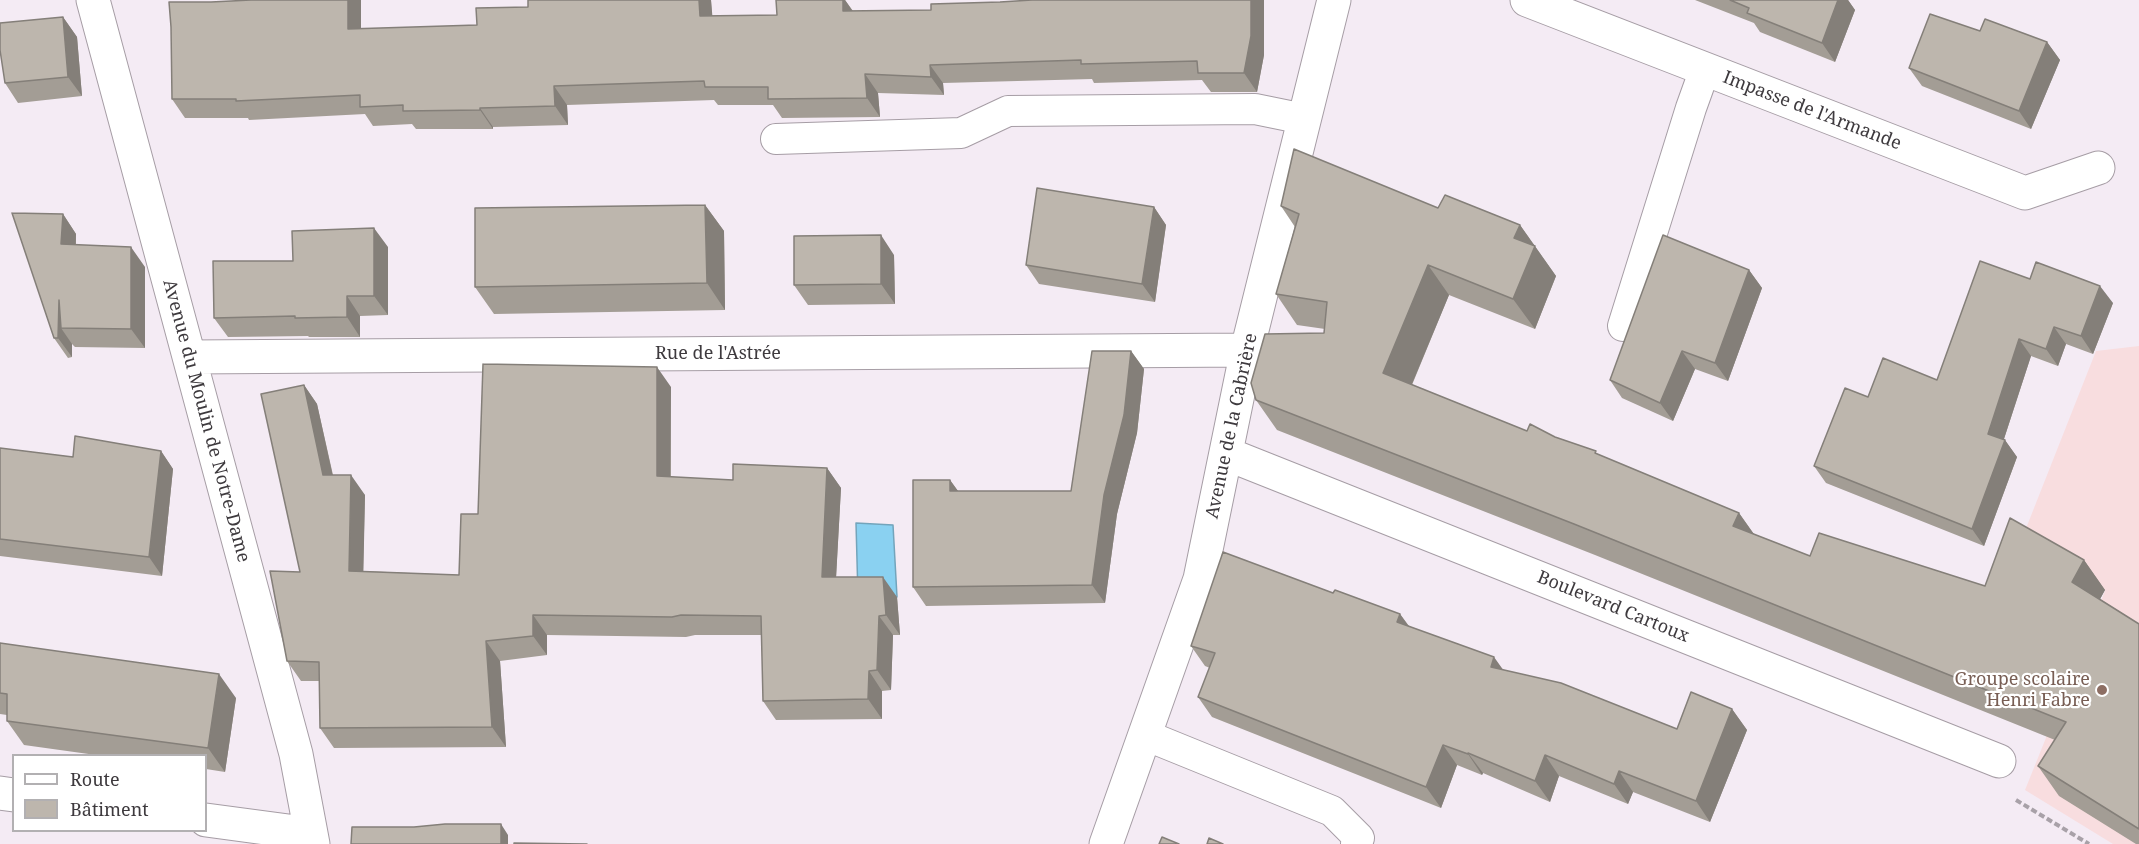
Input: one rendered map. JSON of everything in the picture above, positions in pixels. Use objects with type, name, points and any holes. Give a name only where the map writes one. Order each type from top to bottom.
[{"type":"street","name":"Avenue du Moulin de Notre-Dame","points":[[93,0],[296,754],[312,839]]},
{"type":"street","name":"Avenue de la Cabrière","points":[[1106,844],[1200,579],[1247,350],[1334,0]]},
{"type":"street","name":"Impasse de l'Armande","points":[[1527,0],[2025,193],[2098,168]]},
{"type":"street","name":"Rue de l'Astrée","points":[[189,357],[1247,350]]},
{"type":"street","name":"Boulevard Cartoux","points":[[1227,454],[1999,761]]},
{"type":"street","points":[[207,820],[312,839]]},
{"type":"lane","points":[[1623,326],[1705,69]]},
{"type":"lane","points":[[776,139],[961,133],[1008,111],[1255,109],[1304,119]]},
{"type":"lane","points":[[1145,735],[1332,811],[1359,838],[1356,844]]},
{"type":"path","points":[[1999,761],[2006,794],[2089,844]]},
{"type":"shaded area","name":"Groupe scolaire Henri Fabre","points":[[2139,346],[2139,844],[2113,844],[2025,790],[2105,591],[2021,541],[2096,351]]},
{"type":"water","points":[[856,523],[893,525],[897,597],[858,597]]},
{"type":"building","points":[[348,0],[348,29],[477,25],[476,8],[528,7],[528,0],[699,0],[700,16],[777,15],[776,0],[843,0],[843,11],[931,10],[931,4],[1032,0],[1251,0],[1251,36],[1244,73],[1198,73],[1197,61],[1081,64],[1081,60],[930,65],[931,77],[865,74],[867,98],[768,99],[768,87],[705,87],[704,81],[554,86],[555,106],[480,108],[480,110],[403,111],[403,105],[360,107],[360,95],[236,101],[236,99],[172,99],[169,2]]},
{"type":"building","points":[[1730,0],[1838,0],[1822,43],[1747,13],[1749,8]]},
{"type":"building","points":[[1930,14],[1980,31],[1985,19],[2047,42],[2019,111],[1909,68]]},
{"type":"building","points":[[63,17],[68,77],[5,83],[0,50],[0,23]]},
{"type":"building","points":[[1294,149],[1438,208],[1445,195],[1520,225],[1514,238],[1535,246],[1513,299],[1428,265],[1383,373],[1527,431],[1530,424],[1555,437],[1596,451],[1595,453],[1739,513],[1733,526],[1810,556],[1819,533],[1985,586],[2010,518],[2084,560],[2072,582],[2139,624],[2139,829],[2038,766],[2066,722],[1574,524],[1256,400],[1251,383],[1265,334],[1324,333],[1327,302],[1276,294],[1299,214],[1281,206]]},
{"type":"building","points":[[1037,188],[1154,207],[1142,284],[1026,265]]},
{"type":"building","points":[[705,205],[707,283],[475,287],[475,208]]},
{"type":"building","points":[[12,213],[63,214],[61,244],[131,247],[131,329],[61,328],[59,300],[58,338],[54,338]]},
{"type":"building","points":[[374,228],[374,296],[347,296],[347,317],[214,318],[213,261],[293,261],[292,231]]},
{"type":"building","points":[[881,235],[881,284],[794,285],[794,236]]},
{"type":"building","points":[[1663,235],[1749,270],[1715,363],[1682,351],[1660,403],[1610,380]]},
{"type":"building","points":[[1980,261],[2030,279],[2036,262],[2100,286],[2081,336],[2054,327],[2046,349],[2019,339],[1988,434],[2005,440],[1972,529],[1814,466],[1845,388],[1868,397],[1883,358],[1937,380]]},
{"type":"building","points":[[1092,351],[1131,351],[1124,415],[1104,495],[1092,585],[913,587],[913,480],[950,480],[950,491],[1071,491]]},
{"type":"building","points":[[483,364],[657,367],[657,476],[733,480],[733,464],[827,468],[822,577],[883,577],[886,615],[879,616],[877,670],[869,671],[868,699],[763,701],[761,616],[533,615],[533,636],[486,641],[492,727],[320,728],[319,662],[287,661],[270,571],[300,572],[261,394],[304,385],[323,475],[351,475],[349,571],[459,575],[461,514],[478,514]]},
{"type":"building","points":[[75,436],[161,451],[149,557],[0,539],[0,448],[73,457]]},
{"type":"building","points":[[1223,552],[1333,593],[1335,590],[1400,614],[1397,622],[1494,657],[1491,667],[1561,683],[1677,729],[1691,692],[1732,709],[1696,801],[1619,771],[1614,784],[1545,755],[1535,781],[1443,745],[1426,787],[1198,697],[1215,653],[1191,646]]},
{"type":"building","points":[[0,643],[219,674],[208,748],[7,721],[7,694],[0,693]]},
{"type":"building","points":[[445,824],[501,824],[501,844],[351,844],[352,827],[414,827]]},
{"type":"building","points":[[1162,837],[1179,844],[1159,844]]},
{"type":"building","points":[[1209,838],[1223,844],[1207,844]]},
{"type":"building","points":[[514,843],[587,844],[514,844]]},
{"type":"place","name":"Groupe scolaire Henri Fabre","points":[[2102,690]]}]
